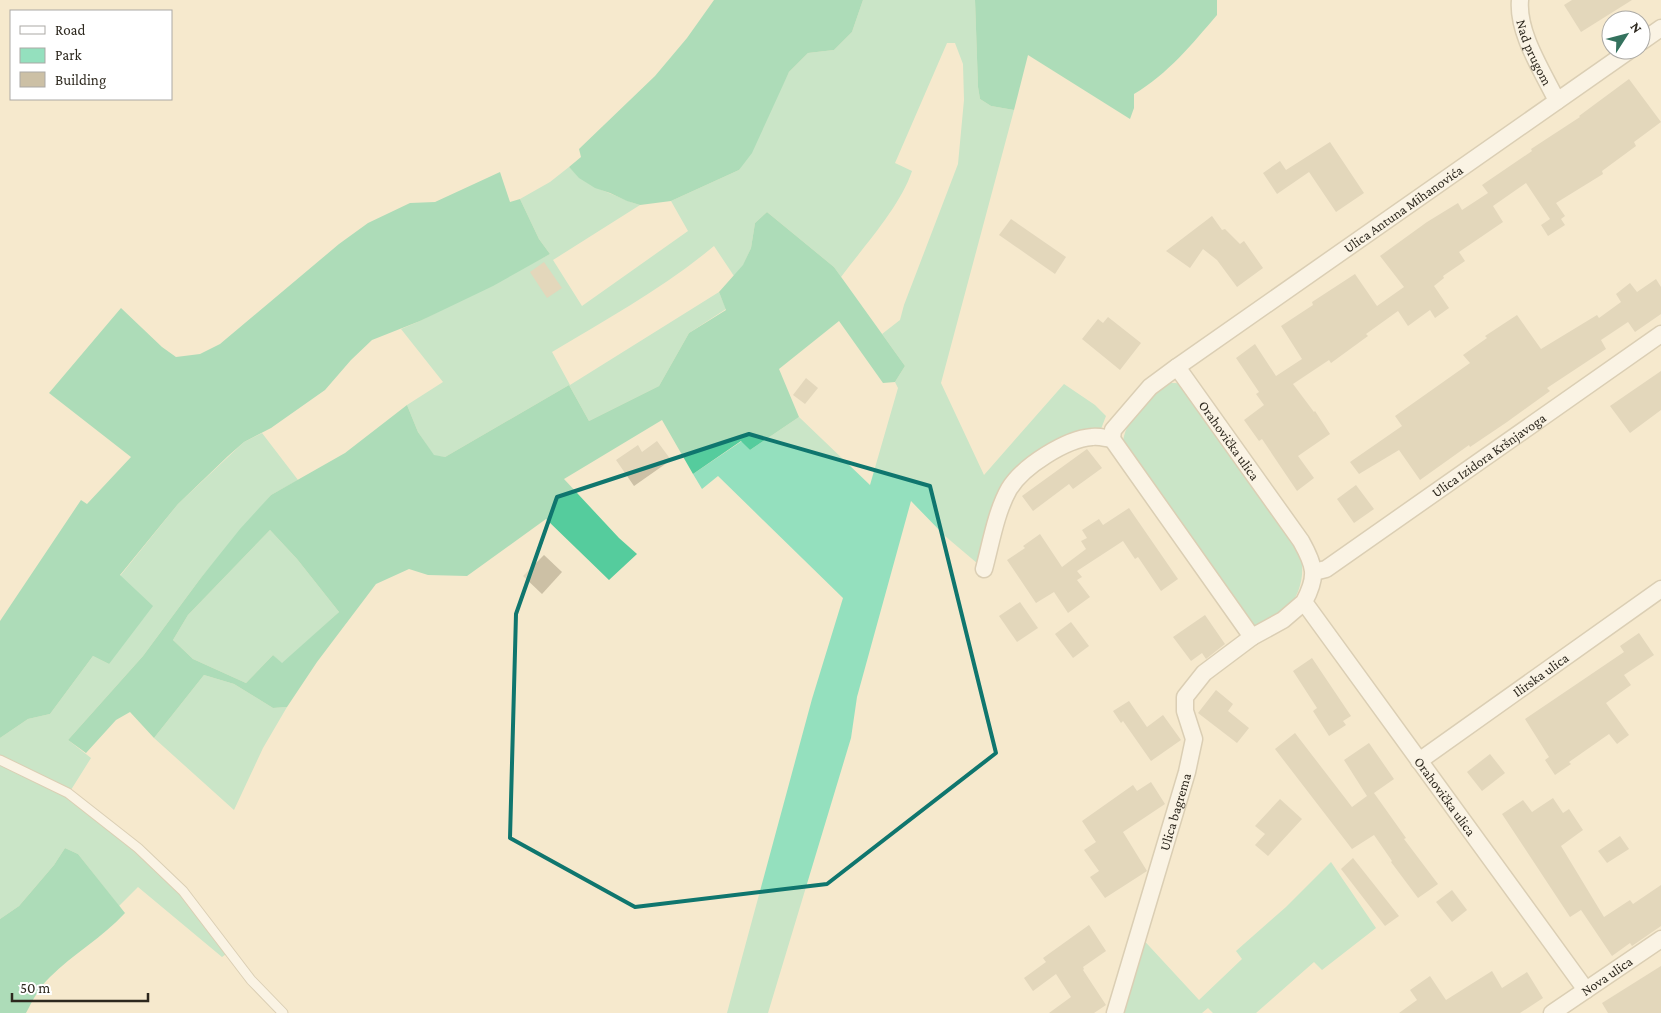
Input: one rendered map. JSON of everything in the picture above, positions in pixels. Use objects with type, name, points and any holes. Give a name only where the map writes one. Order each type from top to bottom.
[{"type":"street","name":"Nad prugom","points":[[1520,0],[1521,22],[1530,46],[1557,101]]},
{"type":"street","name":"Ulica Antuna Mihanovića","points":[[1177,367],[1616,60]]},
{"type":"street","name":"Ulica Izidora Kršnjavoga","points":[[1314,572],[1326,569],[1661,334]]},
{"type":"street","points":[[1177,367],[1150,387],[1113,430],[1112,439],[1252,637],[1283,620],[1304,602],[1309,592],[1314,572]]},
{"type":"street","name":"Orahovička ulica","points":[[1177,367],[1301,541],[1314,572]]},
{"type":"street","points":[[984,570],[999,514],[1009,490],[1017,478],[1051,452],[1073,441],[1093,437],[1112,439]]},
{"type":"street","name":"Ilirska ulica","points":[[1419,761],[1661,589]]},
{"type":"street","name":"Orahovička ulica","points":[[1304,602],[1586,990]]},
{"type":"street","name":"Ulica bagrema","points":[[1115,1013],[1194,739],[1185,711],[1185,697],[1204,673],[1252,637]]},
{"type":"street","name":"Nova ulica","points":[[1552,1013],[1661,939]]},
{"type":"lane","points":[[0,760],[68,793],[138,848],[183,891],[251,980],[283,1013]]},
{"type":"highlighted area","points":[[749,434],[930,486],[996,753],[827,884],[635,907],[510,838],[516,614],[557,497]]},
{"type":"green space","points":[[714,0],[863,0],[852,32],[834,50],[808,53],[789,72],[752,153],[739,170],[671,201],[640,205],[595,188],[579,178],[569,167],[581,157],[579,149],[655,76],[687,38]]},
{"type":"green space","points":[[863,0],[975,0],[980,99],[991,106],[1014,110],[941,383],[984,475],[1064,384],[1095,405],[1106,416],[1101,429],[1093,437],[1017,478],[984,569],[945,536],[911,501],[857,697],[851,738],[768,1013],[727,1013],[812,699],[843,598],[718,476],[702,489],[693,474],[742,441],[750,450],[799,417],[870,485],[898,388],[895,382],[905,366],[882,334],[900,320],[958,164],[964,100],[963,64],[955,43],[947,43],[895,163],[912,171],[906,185],[890,212],[841,277],[834,267],[767,212],[755,223],[751,248],[743,266],[734,276],[714,246],[656,289],[552,352],[570,385],[719,292],[726,309],[689,333],[659,386],[589,421],[569,385],[445,457],[434,456],[418,432],[407,405],[443,382],[401,329],[550,254],[539,239],[520,199],[550,182],[569,167],[583,180],[592,185],[640,205],[553,260],[582,306],[688,231],[671,201],[739,170],[789,72],[808,53],[834,50],[852,32]]},
{"type":"green space","points":[[975,0],[1217,0],[1217,15],[1169,68],[1134,94],[1134,108],[1130,119],[1028,55],[1014,110],[991,106],[980,99]]},
{"type":"green space","points":[[500,172],[510,202],[520,199],[539,239],[550,254],[493,286],[420,321],[372,340],[351,360],[325,390],[271,428],[244,442],[228,456],[178,504],[120,575],[153,606],[109,664],[93,656],[50,714],[28,719],[0,738],[0,621],[81,500],[87,504],[131,457],[49,393],[121,308],[162,347],[176,357],[200,354],[220,344],[339,244],[368,223],[410,203],[435,202]]},
{"type":"green space","points":[[767,212],[834,267],[905,366],[895,382],[883,383],[839,321],[779,369],[799,417],[750,450],[741,441],[693,474],[662,420],[564,479],[619,538],[637,554],[609,580],[546,519],[467,576],[428,575],[409,569],[376,584],[317,662],[287,707],[273,708],[234,684],[204,675],[154,738],[130,712],[116,720],[86,753],[68,740],[143,656],[200,579],[240,529],[271,495],[345,453],[407,405],[418,432],[434,455],[445,457],[569,385],[589,421],[659,386],[689,333],[726,310],[719,292],[743,265],[751,248],[755,223]],"holes":[[[270,530],[297,559],[339,612],[282,663],[273,655],[246,683],[193,659],[173,640],[188,615]]]},
{"type":"green space","points":[[1166,383],[1176,383],[1186,387],[1298,549],[1302,572],[1296,597],[1286,611],[1270,621],[1254,627],[1123,445],[1127,427],[1138,410]]},
{"type":"green space","points":[[262,433],[298,480],[271,495],[200,579],[143,656],[68,740],[91,758],[69,793],[183,891],[229,952],[222,957],[138,887],[119,906],[78,854],[65,848],[54,865],[19,906],[0,919],[0,738],[28,719],[50,714],[93,656],[109,664],[120,576],[178,504],[244,442]]},
{"type":"green space","points":[[270,530],[297,559],[339,612],[282,664],[273,655],[246,683],[193,659],[173,640],[188,615]]},
{"type":"green space","points":[[204,675],[234,684],[273,708],[287,707],[263,748],[234,810],[154,738]]},
{"type":"green space","points":[[65,848],[78,854],[125,913],[46,981],[36,994],[26,1013],[0,1013],[0,919],[19,906],[54,865]]},
{"type":"green space","points":[[1331,862],[1376,928],[1322,970],[1314,962],[1256,1013],[1213,1013],[1208,1008],[1202,1013],[1115,1013],[1138,934],[1199,1000],[1242,959],[1236,951],[1286,907]]},
{"type":"building","points":[[1572,0],[1632,0],[1616,10],[1601,10],[1601,19],[1581,32],[1564,5]]},
{"type":"building","points":[[1629,79],[1661,122],[1634,142],[1636,146],[1602,171],[1603,174],[1556,203],[1565,216],[1561,219],[1565,225],[1548,236],[1541,225],[1550,219],[1526,183],[1493,206],[1503,222],[1459,252],[1465,261],[1443,276],[1444,278],[1434,286],[1449,308],[1435,318],[1430,310],[1408,326],[1398,311],[1331,363],[1329,360],[1293,384],[1315,411],[1330,434],[1298,456],[1314,478],[1297,491],[1262,439],[1259,441],[1244,420],[1264,405],[1256,394],[1259,392],[1236,358],[1255,344],[1276,376],[1302,359],[1281,326],[1313,305],[1312,302],[1355,274],[1377,306],[1404,287],[1380,256],[1427,222],[1458,203],[1462,210],[1488,193],[1482,185],[1532,151],[1531,149],[1580,117]]},
{"type":"building","points":[[1330,142],[1364,193],[1336,212],[1309,172],[1277,194],[1263,173],[1280,161],[1286,170]]},
{"type":"building","points":[[1212,216],[1222,230],[1225,229],[1240,244],[1244,241],[1263,268],[1237,287],[1217,260],[1203,249],[1190,268],[1166,251]]},
{"type":"building","points":[[1011,219],[1066,257],[1055,274],[999,235]]},
{"type":"building","points":[[544,262],[562,288],[547,298],[530,272]]},
{"type":"building","points":[[1656,279],[1661,287],[1661,314],[1635,332],[1628,322],[1601,340],[1606,349],[1547,388],[1550,391],[1507,422],[1470,447],[1469,445],[1420,480],[1399,450],[1359,474],[1350,462],[1402,426],[1395,416],[1470,363],[1463,355],[1487,338],[1485,336],[1517,315],[1541,349],[1597,315],[1599,318],[1621,302],[1616,294],[1630,283],[1637,292]]},
{"type":"building","points":[[1108,317],[1141,343],[1120,370],[1082,339],[1098,319],[1103,323]]},
{"type":"building","points":[[1661,371],[1661,410],[1630,433],[1610,406]]},
{"type":"building","points":[[806,378],[818,388],[805,404],[793,395]]},
{"type":"building","points":[[657,441],[671,460],[634,486],[616,460],[638,445],[642,452]]},
{"type":"building","points":[[1087,449],[1102,468],[1073,489],[1069,484],[1033,511],[1022,496]]},
{"type":"building","points":[[1356,485],[1374,509],[1354,523],[1337,499]]},
{"type":"building","points":[[1129,508],[1178,579],[1161,591],[1138,557],[1135,559],[1123,541],[1077,571],[1082,577],[1077,580],[1090,597],[1068,613],[1054,592],[1036,603],[1007,560],[1025,548],[1023,546],[1040,534],[1062,567],[1086,549],[1081,541],[1087,538],[1082,530],[1099,519],[1103,525]]},
{"type":"building","points":[[544,555],[562,572],[542,594],[523,576]]},
{"type":"building","points":[[1020,602],[1038,628],[1017,642],[999,616]]},
{"type":"building","points":[[1205,615],[1225,644],[1206,659],[1202,653],[1191,661],[1173,637]]},
{"type":"building","points":[[1071,622],[1089,646],[1073,658],[1055,634]]},
{"type":"building","points":[[1639,633],[1654,655],[1624,675],[1631,685],[1606,703],[1629,735],[1617,744],[1609,734],[1569,762],[1571,764],[1555,775],[1545,760],[1549,757],[1525,719],[1624,652],[1620,646]]},
{"type":"building","points":[[1312,658],[1351,716],[1343,721],[1346,725],[1329,736],[1313,711],[1317,708],[1293,671]]},
{"type":"building","points":[[1216,690],[1233,704],[1228,711],[1249,728],[1237,743],[1198,713]]},
{"type":"building","points":[[1129,701],[1147,727],[1163,715],[1181,740],[1151,761],[1123,721],[1121,723],[1113,711]]},
{"type":"building","points":[[1295,733],[1352,807],[1367,796],[1344,760],[1369,743],[1394,779],[1374,793],[1406,838],[1404,839],[1438,884],[1418,898],[1391,862],[1374,835],[1352,849],[1275,749]]},
{"type":"building","points":[[1490,754],[1505,773],[1482,791],[1467,772]]},
{"type":"building","points":[[1151,782],[1165,804],[1123,832],[1147,871],[1105,898],[1090,877],[1099,871],[1084,850],[1096,842],[1082,821],[1133,785],[1137,791]]},
{"type":"building","points":[[1553,798],[1563,813],[1569,809],[1583,830],[1561,846],[1604,917],[1630,900],[1633,904],[1661,885],[1661,926],[1632,946],[1630,943],[1612,956],[1581,910],[1570,917],[1502,814],[1523,800],[1532,812]]},
{"type":"building","points":[[1280,799],[1302,819],[1268,856],[1255,845],[1265,834],[1255,826]]},
{"type":"building","points":[[1620,836],[1629,849],[1607,863],[1598,851]]},
{"type":"building","points":[[1353,858],[1399,916],[1385,926],[1341,869]]},
{"type":"building","points":[[1452,890],[1467,910],[1452,922],[1436,902]]},
{"type":"building","points":[[1089,925],[1106,951],[1083,967],[1083,970],[1106,1005],[1094,1013],[1049,1013],[1071,997],[1056,974],[1033,991],[1024,978],[1046,962],[1043,958]]},
{"type":"building","points":[[1661,966],[1661,1013],[1608,1013],[1602,1003]]},
{"type":"building","points":[[1492,971],[1502,988],[1527,972],[1543,998],[1520,1013],[1399,1013],[1417,1000],[1410,990],[1430,976],[1446,1000]]}]
